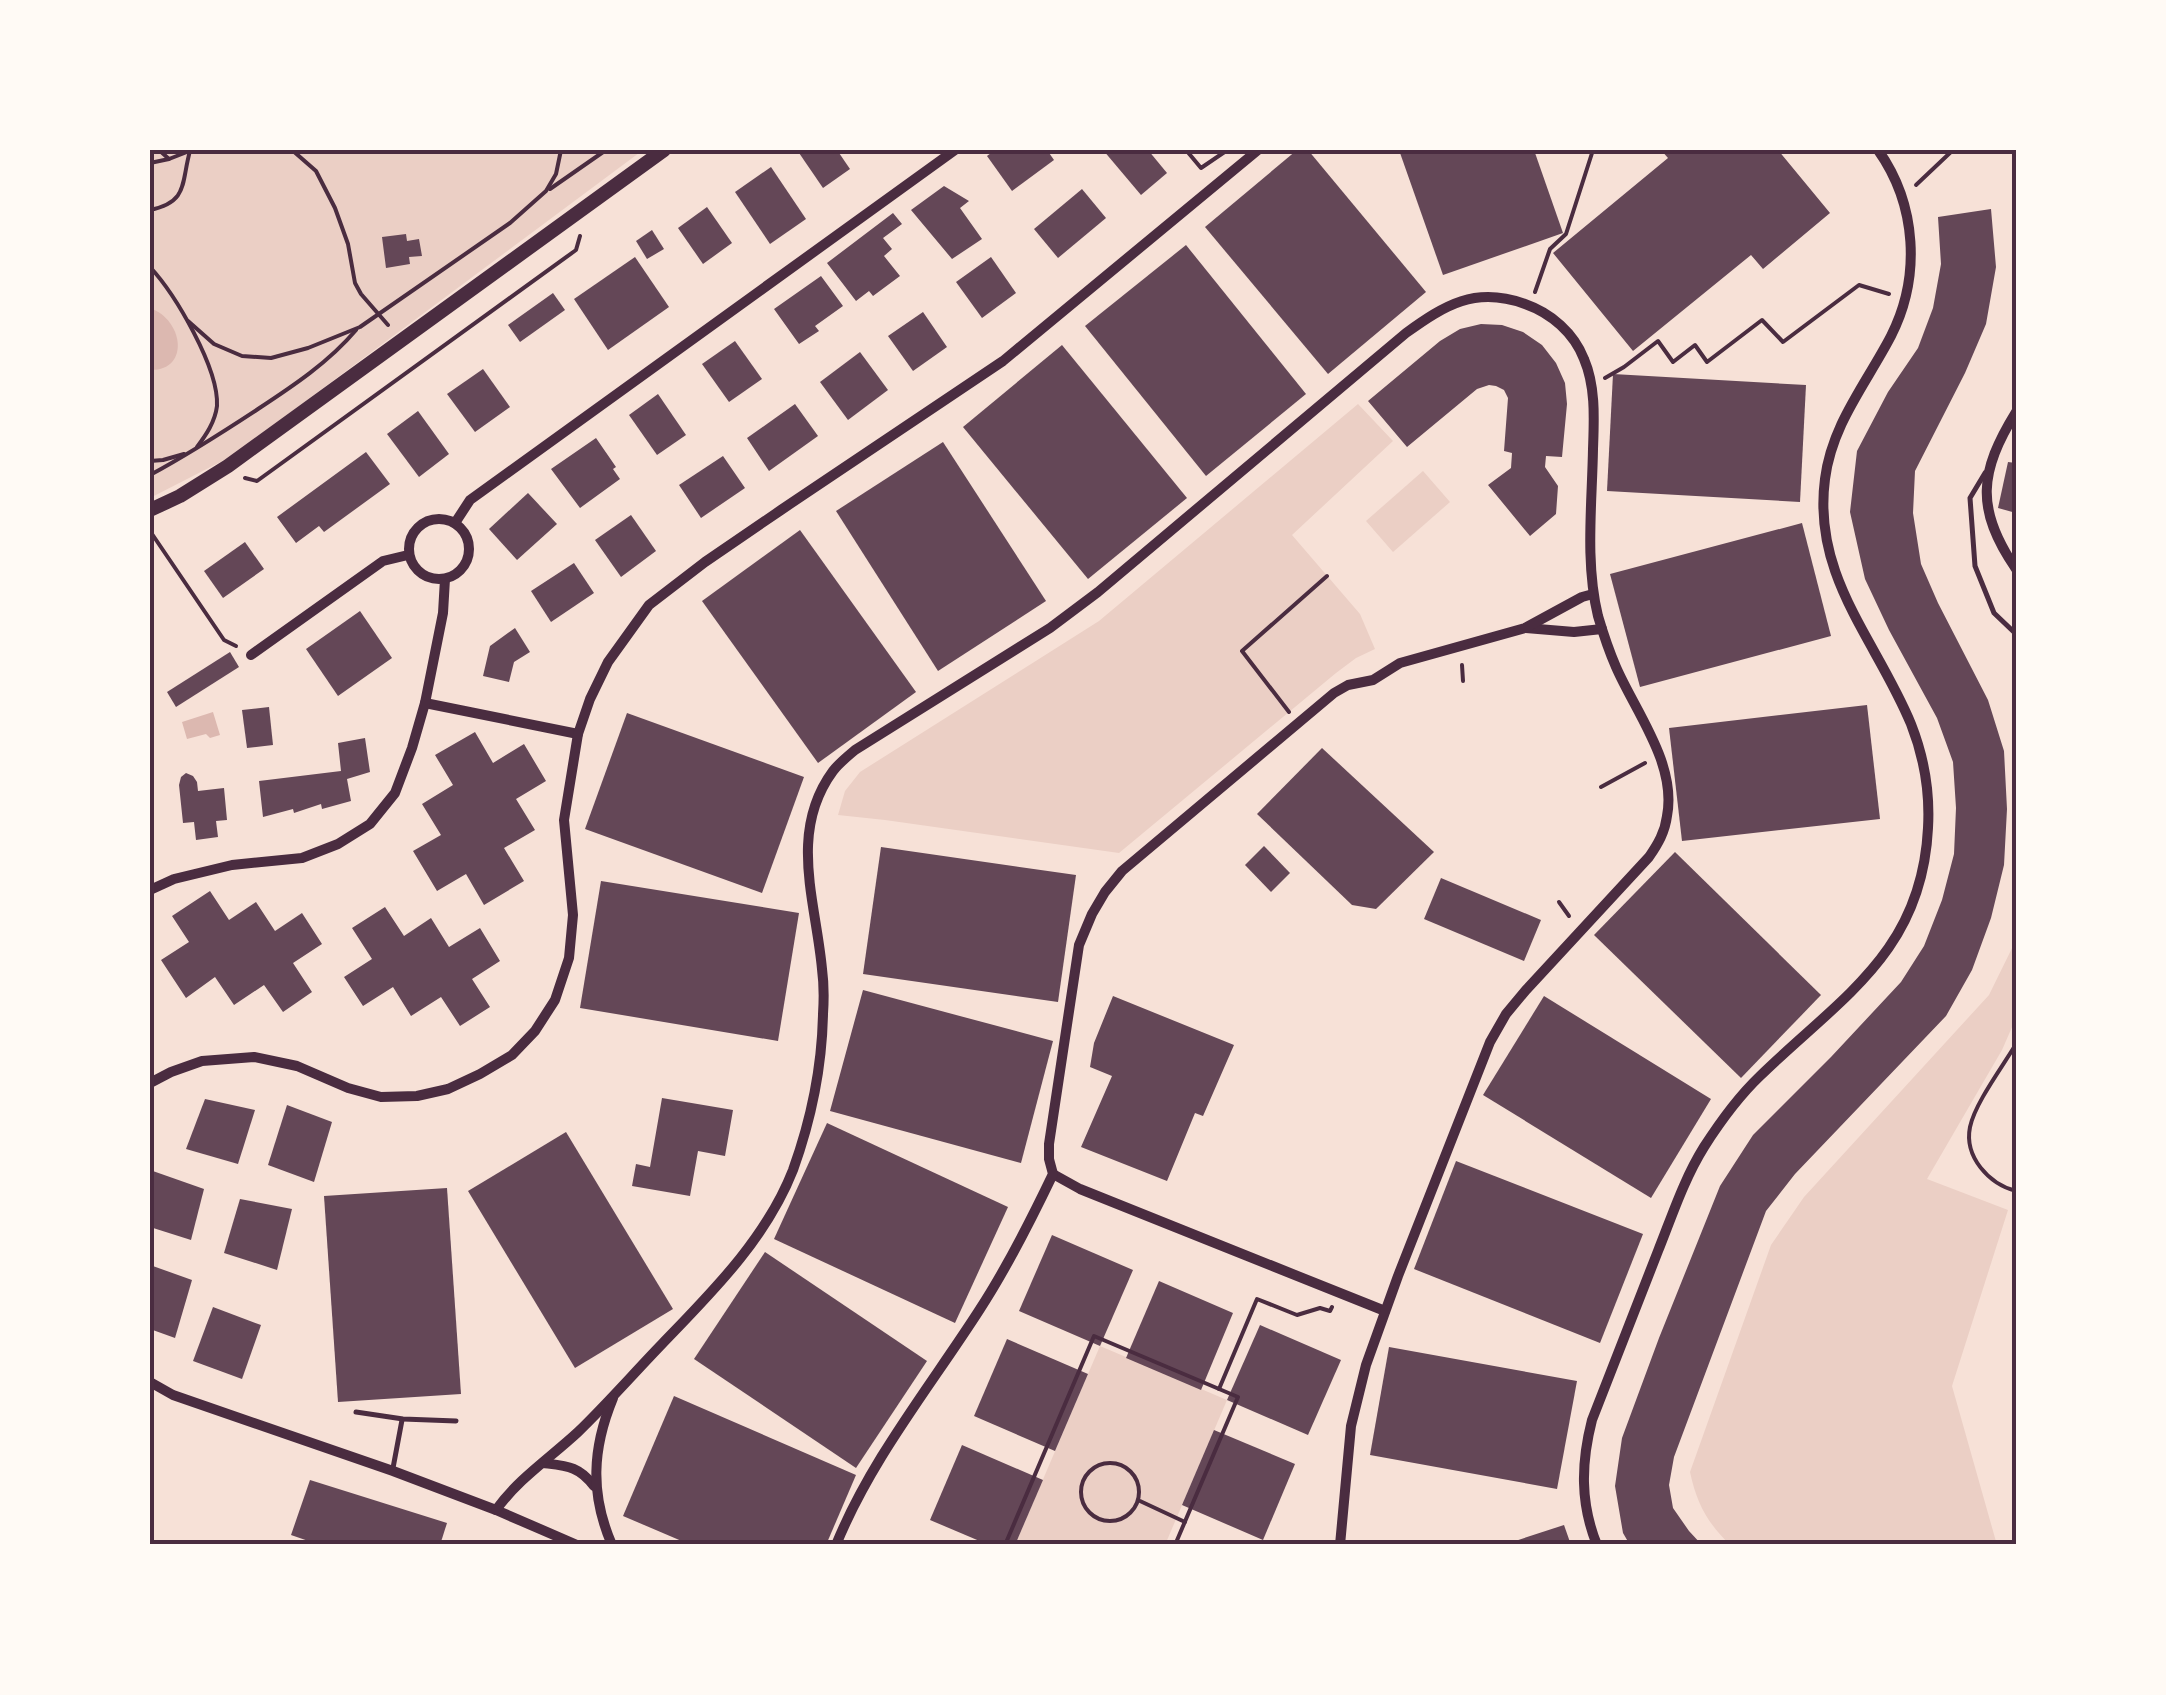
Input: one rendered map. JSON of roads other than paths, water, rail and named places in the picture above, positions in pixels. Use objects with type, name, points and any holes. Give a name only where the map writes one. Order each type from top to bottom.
[{"type":"street","points":[[150,510],[228,466],[664,150]]},
{"type":"street","points":[[455,523],[470,500],[955,150]]},
{"type":"street","points":[[150,1083],[202,1061],[254,1056],[296,1066],[380,1097],[417,1096],[480,1074],[512,1054],[535,1031],[554,1000],[568,958],[573,915],[564,820],[578,734],[608,662],[648,605],[735,541],[1003,362],[1258,150]]},
{"type":"street","points":[[1597,1545],[1583,1493],[1586,1444],[1592,1420],[1690,1174],[1714,1132],[1744,1094],[1845,999],[1882,958],[1899,931],[1919,884],[1928,803],[1920,749],[1836,578],[1828,554],[1823,505],[1830,454],[1838,430],[1890,338],[1905,299],[1911,251],[1909,228],[1896,182],[1878,150]]},
{"type":"street","points":[[496,1510],[508,1493],[580,1430],[740,1260],[771,1216],[792,1173],[809,1123],[824,1016],[806,843],[814,805],[833,770],[855,750],[1050,628],[1098,592],[1440,308],[1468,298],[1494,297],[1538,308],[1575,340],[1586,362],[1594,418],[1590,544],[1593,594],[1616,668],[1651,731],[1666,784],[1668,812],[1662,836],[1649,857],[1545,968],[1506,1014],[1490,1042],[1366,1365],[1351,1426],[1340,1545]]},
{"type":"street","points":[[2016,412],[1994,449],[1986,486],[1993,530],[2016,570]]},
{"type":"street","points":[[436,518],[455,523],[463,530],[469,549],[462,568],[445,579],[422,575],[408,555],[411,535],[417,526],[436,518]]},
{"type":"street","points":[[252,655],[384,561],[408,555]]},
{"type":"street","points":[[150,890],[174,879],[232,865],[302,858],[338,844],[370,824],[395,793],[412,748],[443,613],[445,579]]},
{"type":"street","points":[[836,1545],[881,1458],[1003,1271],[1053,1174],[1049,1144],[1075,964],[1092,914],[1105,892],[1122,871],[1334,693],[1348,685],[1373,680],[1400,662],[1525,628],[1582,596],[1593,594]]},
{"type":"street","points":[[1525,628],[1574,632],[1602,629]]},
{"type":"street","points":[[425,703],[578,734]]},
{"type":"street","points":[[1053,1174],[1080,1189],[1385,1312]]},
{"type":"street","points":[[150,1382],[174,1395],[496,1510],[577,1545]]},
{"type":"street","points":[[612,1545],[595,1486],[596,1452],[616,1392]]},
{"type":"street","points":[[543,1463],[584,1473],[595,1486]]},
{"type":"lane","points":[[1988,466],[1970,498],[1975,566],[1994,612],[2016,634]]},
{"type":"lane","points":[[356,1412],[456,1421]]},
{"type":"lane","points":[[393,1471],[402,1419]]}]
